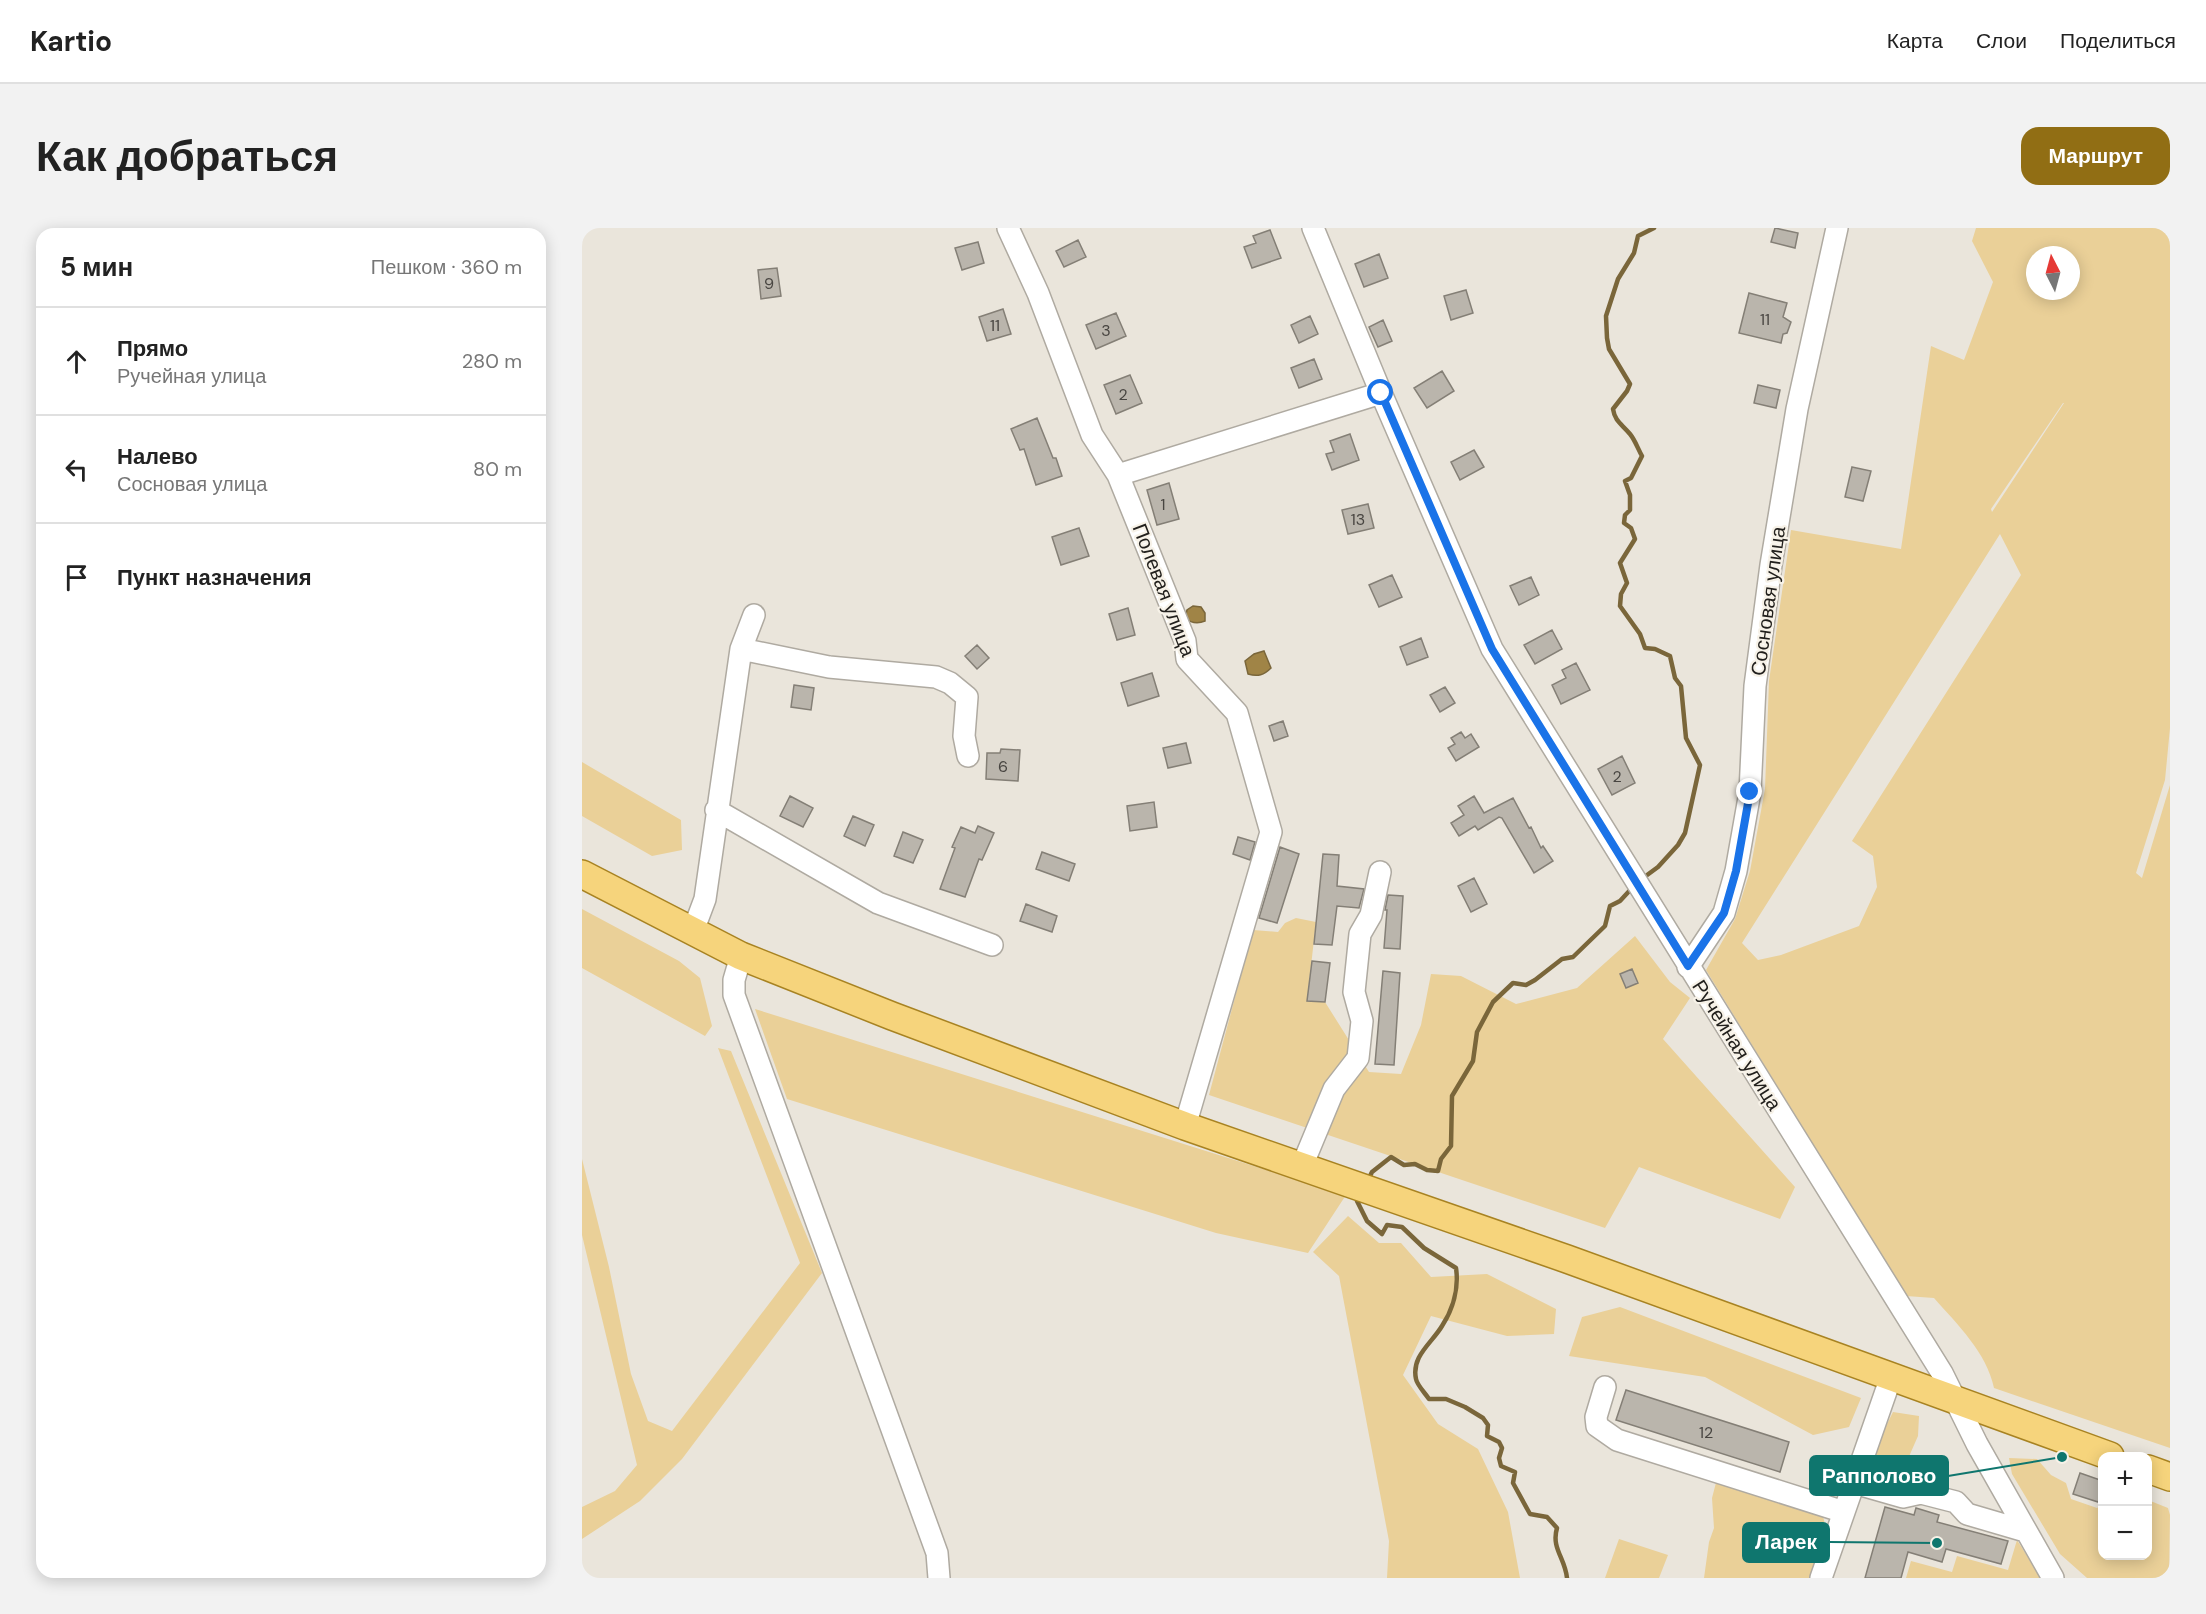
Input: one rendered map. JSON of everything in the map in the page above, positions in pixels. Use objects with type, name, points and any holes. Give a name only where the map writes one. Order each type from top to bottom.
[{"type":"main road","points":[[582,874],[741,956],[892,1016],[1185,1126],[1567,1259],[2099,1452]]},
{"type":"main road","points":[[2152,1470],[2170,1477]]},
{"type":"street","name":"Полевая улица","points":[[1008,228],[1038,293],[1092,435],[1118,475],[1185,641],[1187,659],[1237,713],[1271,832],[1185,1126]]},
{"type":"street","name":"Ручейная улица","points":[[1313,228],[1381,393],[1492,649],[1942,1373],[1977,1444],[2053,1578]]},
{"type":"street","name":"Сосновая улица","points":[[1688,966],[1724,913],[1736,871],[1750,792],[1755,687],[1772,565],[1797,409],[1837,228]]},
{"type":"street","points":[[1118,475],[1381,393]]},
{"type":"street","points":[[693,931],[705,899],[741,649],[754,615]]},
{"type":"street","points":[[741,649],[829,668],[936,677],[950,683],[967,697],[964,736],[968,756]]},
{"type":"street","points":[[716,810],[878,903],[992,945]]},
{"type":"street","points":[[1302,1166],[1334,1089],[1358,1058],[1362,1021],[1354,992],[1360,934],[1371,915],[1380,872]]},
{"type":"street","points":[[741,956],[734,980],[734,995],[937,1553],[939,1578]]},
{"type":"street","points":[[1821,1578],[1891,1377]]},
{"type":"street","points":[[1605,1387],[1596,1417],[1597,1426],[1617,1440],[1844,1512]]},
{"type":"street","points":[[1854,1483],[1903,1497],[1921,1493],[1956,1502],[1967,1514],[2025,1531]]},
{"type":"shaded area","points":[[1976,228],[2170,228],[2170,728],[2165,780],[2136,873],[2142,878],[2170,785],[2170,1448],[1994,1388],[1978,1351],[1934,1298],[1906,1296],[1706,970],[1735,919],[1750,871],[1765,789],[1769,681],[1791,530],[1901,549],[1931,346],[1964,360],[1993,282],[1972,241]],"holes":[[[2064,403],[1992,512],[1991,509]],[[2000,534],[2021,575],[1852,841],[1873,856],[1877,887],[1859,926],[1781,955],[1758,960],[1742,943]]]},
{"type":"shaded area","points":[[1193,606],[1201,607],[1205,613],[1205,621],[1195,622],[1185,618],[1187,610]]},
{"type":"shaded area","points":[[1264,651],[1271,668],[1261,675],[1248,674],[1245,661],[1254,654]]},
{"type":"shaded area","points":[[582,762],[681,820],[682,850],[652,856],[582,816]]},
{"type":"shaded area","points":[[582,909],[679,961],[700,978],[712,1026],[705,1036],[582,968]]},
{"type":"shaded area","points":[[1296,918],[1316,922],[1307,1001],[1325,1002],[1369,1072],[1401,1074],[1421,1025],[1431,974],[1461,976],[1516,1004],[1577,988],[1635,936],[1670,982],[1690,998],[1663,1039],[1795,1187],[1780,1219],[1639,1167],[1605,1228],[1209,1095],[1253,930],[1278,932],[1285,923]]},
{"type":"shaded area","points":[[755,1009],[1346,1195],[1308,1253],[1216,1233],[787,1099]]},
{"type":"shaded area","points":[[718,1048],[731,1051],[822,1273],[682,1459],[640,1501],[582,1539],[582,1507],[615,1491],[637,1465],[582,1235],[582,1159],[609,1267],[631,1374],[648,1421],[672,1431],[800,1263]]},
{"type":"shaded area","points":[[1348,1216],[1379,1243],[1401,1243],[1431,1277],[1487,1274],[1556,1309],[1554,1334],[1507,1336],[1431,1316],[1403,1375],[1438,1424],[1478,1449],[1508,1512],[1520,1578],[1387,1578],[1389,1541],[1339,1276],[1313,1252]]},
{"type":"shaded area","points":[[1620,1307],[1861,1398],[1849,1427],[1813,1435],[1705,1377],[1569,1356],[1582,1317]]},
{"type":"shaded area","points":[[1893,1412],[1919,1416],[1918,1436],[1900,1477],[1884,1483],[1870,1474],[1879,1440]]},
{"type":"shaded area","points":[[2009,1458],[2037,1459],[2051,1475],[2066,1483],[2071,1499],[2098,1507],[2098,1560],[2152,1560],[2152,1502],[2168,1508],[2170,1515],[2169,1578],[2087,1578],[2060,1554],[2012,1474]]},
{"type":"shaded area","points":[[1718,1475],[1823,1516],[1827,1533],[1809,1578],[1704,1578],[1709,1542],[1714,1528],[1712,1498]]},
{"type":"shaded area","points":[[1619,1539],[1668,1555],[1659,1578],[1605,1578]]},
{"type":"shaded area","points":[[2017,1540],[2041,1578],[1906,1578],[1911,1561],[1952,1572],[1957,1556],[2008,1570]]},
{"type":"building","points":[[1775,228],[1798,233],[1795,248],[1771,242]]},
{"type":"building","points":[[1270,230],[1281,258],[1252,268],[1244,247],[1256,243],[1253,236]]},
{"type":"building","points":[[1078,240],[1086,257],[1064,267],[1056,251]]},
{"type":"building","points":[[978,242],[984,263],[962,270],[955,248]]},
{"type":"building","points":[[1379,254],[1388,278],[1364,287],[1355,264]]},
{"type":"building","points":[[777,268],[781,296],[761,299],[758,270]]},
{"type":"building","points":[[1466,290],[1473,313],[1451,320],[1444,296]]},
{"type":"building","points":[[1749,293],[1787,303],[1783,317],[1791,322],[1787,333],[1783,334],[1781,343],[1739,333]]},
{"type":"building","points":[[1003,309],[1011,334],[987,341],[979,317]]},
{"type":"building","points":[[1116,313],[1126,336],[1096,349],[1086,325]]},
{"type":"building","points":[[1310,316],[1318,334],[1299,343],[1291,325]]},
{"type":"building","points":[[1383,320],[1392,341],[1378,347],[1369,327]]},
{"type":"building","points":[[1314,359],[1322,379],[1299,388],[1291,368]]},
{"type":"building","points":[[1442,371],[1454,391],[1427,408],[1414,388]]},
{"type":"building","points":[[1130,375],[1142,403],[1116,414],[1104,385]]},
{"type":"building","points":[[1758,385],[1780,390],[1776,408],[1754,403]]},
{"type":"building","points":[[1037,418],[1062,476],[1036,485],[1024,449],[1020,450],[1011,429]]},
{"type":"building","points":[[1350,434],[1359,460],[1332,470],[1326,454],[1334,452],[1330,441]]},
{"type":"building","points":[[1474,450],[1484,467],[1460,480],[1451,462]]},
{"type":"building","points":[[1852,467],[1871,471],[1863,501],[1845,497]]},
{"type":"building","points":[[1169,483],[1179,519],[1157,525],[1147,490]]},
{"type":"building","points":[[1368,504],[1374,528],[1348,534],[1342,510]]},
{"type":"building","points":[[1079,528],[1089,556],[1061,565],[1052,537]]},
{"type":"building","points":[[1392,575],[1402,597],[1379,607],[1369,585]]},
{"type":"building","points":[[1531,577],[1539,595],[1519,605],[1510,586]]},
{"type":"building","points":[[1128,608],[1135,635],[1117,640],[1109,614]]},
{"type":"building","points":[[1552,630],[1562,649],[1535,664],[1524,645]]},
{"type":"building","points":[[1421,638],[1428,657],[1407,665],[1400,647]]},
{"type":"building","points":[[977,645],[989,658],[977,669],[965,656]]},
{"type":"building","points":[[1576,663],[1590,690],[1561,704],[1552,685],[1566,678],[1562,670]]},
{"type":"building","points":[[1152,673],[1159,696],[1128,706],[1121,683]]},
{"type":"building","points":[[794,685],[814,688],[811,710],[791,707]]},
{"type":"building","points":[[1445,687],[1455,703],[1440,712],[1430,695]]},
{"type":"building","points":[[1283,721],[1288,736],[1274,741],[1269,726]]},
{"type":"building","points":[[1461,732],[1465,738],[1471,734],[1479,747],[1456,761],[1448,748],[1455,744],[1451,738]]},
{"type":"building","points":[[1186,743],[1191,763],[1168,768],[1163,748]]},
{"type":"building","points":[[1001,749],[1020,750],[1018,781],[986,779],[987,753],[1000,753]]},
{"type":"building","points":[[1622,756],[1635,783],[1612,795],[1598,769]]},
{"type":"building","points":[[790,796],[813,808],[803,827],[780,816]]},
{"type":"building","points":[[1474,796],[1484,813],[1513,798],[1541,848],[1543,846],[1553,861],[1534,873],[1502,818],[1499,817],[1478,830],[1475,826],[1459,836],[1451,823],[1464,815],[1458,806]]},
{"type":"building","points":[[1154,802],[1157,827],[1130,831],[1127,806]]},
{"type":"building","points":[[853,816],[874,825],[865,846],[844,836]]},
{"type":"building","points":[[978,826],[994,833],[982,860],[979,859],[965,897],[940,889],[955,848],[952,847],[961,827],[975,833]]},
{"type":"building","points":[[903,832],[923,840],[913,863],[894,856]]},
{"type":"building","points":[[1238,837],[1255,842],[1250,860],[1233,854]]},
{"type":"building","points":[[1280,847],[1299,854],[1277,923],[1259,918]]},
{"type":"building","points":[[1042,852],[1075,864],[1069,881],[1036,869]]},
{"type":"building","points":[[1323,854],[1339,855],[1337,886],[1364,889],[1359,908],[1337,906],[1332,945],[1314,944]]},
{"type":"building","points":[[1474,878],[1487,904],[1471,912],[1458,886]]},
{"type":"building","points":[[1388,895],[1403,896],[1400,949],[1384,948],[1387,910],[1385,910]]},
{"type":"building","points":[[1026,904],[1057,916],[1052,932],[1020,921]]},
{"type":"building","points":[[1312,961],[1330,963],[1325,1002],[1307,1001]]},
{"type":"building","points":[[1632,969],[1638,983],[1626,988],[1620,974]]},
{"type":"building","points":[[1383,971],[1400,973],[1394,1065],[1375,1064]]},
{"type":"building","points":[[1626,1390],[1789,1442],[1780,1472],[1616,1420]]},
{"type":"building","points":[[2080,1473],[2098,1479],[2098,1502],[2073,1494]]},
{"type":"building","points":[[1885,1507],[1914,1515],[1916,1508],[1939,1515],[1937,1522],[2008,1541],[2001,1564],[1946,1549],[1942,1562],[1908,1552],[1901,1578],[1865,1578]]},
{"type":"waterway","points":[[1643,878],[1658,867],[1678,845],[1685,833],[1700,765],[1686,738],[1681,686],[1675,678],[1670,656],[1655,649],[1645,648],[1640,634],[1620,606],[1621,594],[1627,583],[1620,563],[1635,539],[1631,528],[1624,523],[1625,515],[1630,510],[1630,495],[1625,481],[1631,478],[1642,456],[1632,436],[1617,420],[1614,413],[1613,409],[1630,384],[1609,349],[1606,316],[1618,279],[1634,253],[1638,236],[1654,228]]},
{"type":"waterway","points":[[1368,1180],[1372,1172],[1391,1157],[1404,1165],[1415,1164],[1427,1170],[1438,1171],[1441,1159],[1451,1146],[1452,1096],[1473,1061],[1477,1032],[1493,1002],[1513,983],[1526,985],[1562,959],[1573,957],[1605,926],[1610,906],[1620,901],[1632,888]]},
{"type":"waterway","points":[[1360,1196],[1357,1201],[1367,1221],[1382,1234],[1387,1225],[1402,1227],[1424,1248],[1456,1268],[1457,1283],[1452,1305],[1442,1326],[1419,1357],[1415,1371],[1417,1381],[1429,1399],[1446,1399],[1483,1418],[1488,1425],[1487,1436],[1499,1442],[1502,1448],[1499,1458],[1501,1466],[1515,1472],[1513,1483],[1530,1514],[1547,1517],[1557,1528],[1557,1547],[1567,1578]]},
{"type":"place","name":"Рапполово","points":[[2062,1457]]},
{"type":"place","name":"Ларек","points":[[1937,1543]]},
{"type":"route","points":[[1381,393],[1492,649],[1688,966],[1724,913],[1736,871],[1750,792]]}]
